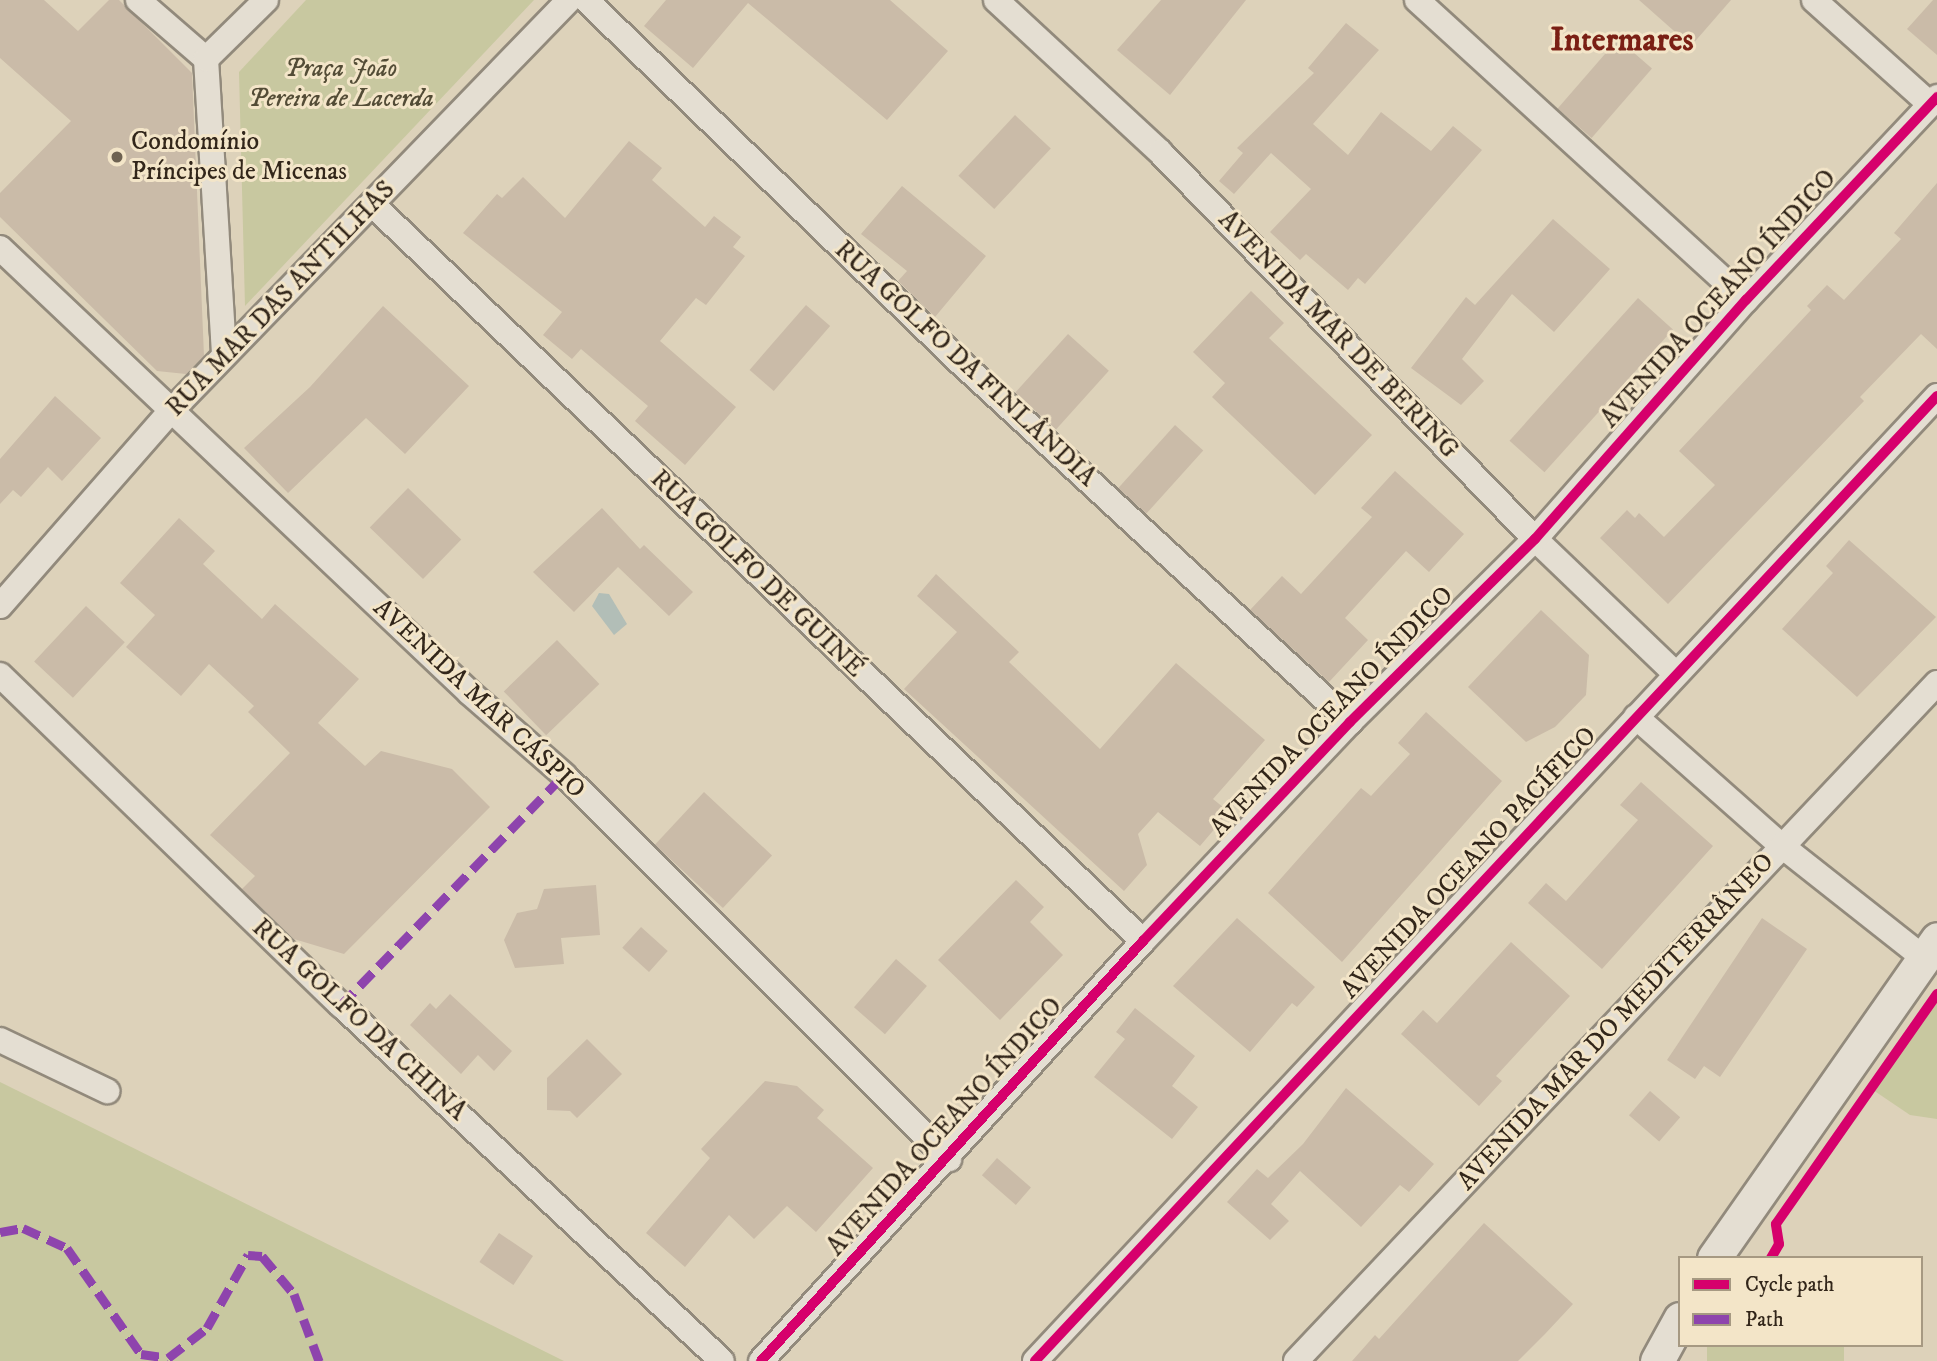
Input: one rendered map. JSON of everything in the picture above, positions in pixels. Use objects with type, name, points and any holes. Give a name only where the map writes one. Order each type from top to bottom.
[{"type":"main road","points":[[1715,1256],[1930,949]]},
{"type":"main road","points":[[1657,1361],[1678,1324]]},
{"type":"street","points":[[138,0],[206,59],[224,355]]},
{"type":"street","points":[[206,59],[266,0]]},
{"type":"street","name":"RUA MAR DAS ANTILHAS","points":[[0,606],[171,411],[569,0]]},
{"type":"street","name":"RUA GOLFO DA FINLÂNDIA","points":[[586,0],[960,362],[1350,722]]},
{"type":"street","name":"AVENIDA MAR DE BERING","points":[[996,0],[1160,152],[1535,539],[1676,674]]},
{"type":"street","points":[[1417,0],[1746,300]]},
{"type":"street","points":[[1814,0],[1933,101]]},
{"type":"street","name":"AVENIDA OCEANO ÍNDICO","points":[[761,1361],[949,1158],[1143,941],[1350,722],[1535,539],[1746,300],[1933,101]]},
{"type":"street","name":"RUA GOLFO DE GUINÉ","points":[[373,205],[1143,941]]},
{"type":"street","name":"AVENIDA MAR CÁSPIO","points":[[0,248],[171,411],[564,775],[949,1158]]},
{"type":"street","name":"AVENIDA OCEANO PACÍFICO","points":[[1035,1361],[1937,396]]},
{"type":"street","name":"RUA GOLFO DA CHINA","points":[[0,675],[341,1005],[722,1361]]},
{"type":"street","name":"AVENIDA MAR DO MEDITERRÂNEO","points":[[1296,1361],[1937,683]]},
{"type":"street","points":[[1636,717],[1782,846],[1930,949]]},
{"type":"street","points":[[0,1040],[107,1091]]},
{"type":"green space","name":"Praça João Pereira de Lacerda","points":[[306,0],[534,0],[245,306],[239,72]]},
{"type":"green space","points":[[1937,1000],[1937,1119],[1910,1115],[1873,1090]]},
{"type":"green space","points":[[0,1082],[564,1361],[0,1361]]},
{"type":"green space","points":[[1707,1347],[1844,1347],[1844,1361],[1707,1361]]},
{"type":"shaded area","points":[[599,593],[609,594],[627,624],[614,635],[592,606]]},
{"type":"building","name":"Condomínio Príncipes de Micenas","points":[[0,0],[44,0],[78,31],[109,0],[119,0],[192,73],[204,356],[186,374],[157,371],[0,217],[0,193],[71,121],[0,58]]},
{"type":"building","points":[[666,0],[890,0],[948,51],[887,120],[748,3],[693,68],[644,26]]},
{"type":"building","points":[[1161,0],[1246,0],[1170,95],[1117,50]]},
{"type":"building","points":[[1639,0],[1731,0],[1691,46]]},
{"type":"building","points":[[1933,0],[1937,0],[1937,55],[1907,29]]},
{"type":"building","points":[[1346,23],[1379,50],[1313,124],[1348,155],[1381,112],[1431,151],[1453,126],[1482,150],[1365,284],[1358,278],[1348,290],[1306,254],[1300,260],[1270,232],[1311,189],[1271,153],[1234,194],[1219,181],[1243,153],[1237,148],[1314,73],[1308,68]]},
{"type":"building","points":[[1618,39],[1652,69],[1592,138],[1558,108]]},
{"type":"building","points":[[1015,115],[1051,148],[994,209],[958,176]]},
{"type":"building","points":[[629,141],[662,168],[652,180],[705,227],[714,216],[741,237],[733,247],[745,256],[706,305],[696,298],[660,341],[736,407],[685,465],[635,421],[648,406],[581,349],[572,359],[543,335],[562,312],[463,233],[497,194],[502,198],[523,177],[565,218]]},
{"type":"building","points":[[1937,183],[1937,349],[1921,334],[1860,397],[1864,401],[1668,604],[1600,538],[1627,510],[1635,518],[1639,513],[1664,537],[1715,485],[1679,451],[1811,310],[1807,306],[1827,285],[1844,300],[1901,239],[1894,233]]},
{"type":"building","points":[[902,186],[986,256],[935,317],[898,281],[907,271],[861,234]]},
{"type":"building","points":[[1553,219],[1610,269],[1554,332],[1512,294],[1462,359],[1484,381],[1461,405],[1411,368],[1466,297],[1475,305]]},
{"type":"building","points":[[1251,291],[1284,323],[1269,338],[1372,435],[1315,495],[1212,397],[1225,383],[1193,352]]},
{"type":"building","points":[[1638,298],[1673,329],[1544,472],[1510,441]]},
{"type":"building","points":[[806,305],[830,326],[774,391],[750,370]]},
{"type":"building","points":[[383,306],[469,386],[405,454],[366,418],[288,493],[244,448],[310,387]]},
{"type":"building","points":[[1068,334],[1109,371],[1056,430],[1015,393]]},
{"type":"building","points":[[55,396],[101,438],[62,481],[48,467],[21,497],[13,490],[0,504],[0,459]]},
{"type":"building","points":[[1175,425],[1203,450],[1146,514],[1118,488]]},
{"type":"building","points":[[1395,471],[1464,534],[1429,572],[1406,551],[1345,618],[1368,640],[1329,682],[1250,610],[1282,576],[1301,594],[1372,517],[1361,508]]},
{"type":"building","points":[[408,488],[461,539],[423,579],[370,528]]},
{"type":"building","points":[[602,508],[640,549],[644,545],[693,592],[669,616],[618,567],[574,612],[533,572]]},
{"type":"building","points":[[179,518],[215,551],[203,564],[262,619],[275,604],[359,679],[318,723],[365,766],[381,751],[452,769],[490,807],[344,954],[294,939],[242,889],[255,876],[210,835],[290,753],[248,712],[254,706],[209,664],[181,696],[126,647],[155,615],[120,583]]},
{"type":"building","points":[[1849,540],[1936,617],[1857,697],[1782,629],[1833,573],[1826,566]]},
{"type":"building","points":[[936,574],[1019,652],[1009,662],[1100,749],[1176,663],[1265,740],[1213,799],[1229,812],[1200,846],[1158,812],[1138,834],[1147,865],[1124,891],[904,689],[957,632],[917,596]]},
{"type":"building","points":[[86,606],[125,642],[73,698],[34,662]]},
{"type":"building","points":[[1541,610],[1589,655],[1586,695],[1555,727],[1526,742],[1468,687]]},
{"type":"building","points":[[557,640],[599,684],[546,735],[504,691]]},
{"type":"building","points":[[1426,712],[1502,781],[1342,962],[1268,893],[1361,788],[1371,796],[1410,754],[1398,743]]},
{"type":"building","points":[[1641,782],[1713,846],[1602,969],[1528,903],[1546,883],[1566,901],[1638,820],[1620,805]]},
{"type":"building","points":[[704,792],[772,855],[723,908],[655,845]]},
{"type":"building","points":[[1016,880],[1044,907],[1030,922],[1063,955],[1000,1020],[938,960]]},
{"type":"building","points":[[596,885],[600,935],[561,938],[564,964],[515,968],[504,940],[517,913],[537,909],[544,889]]},
{"type":"building","points":[[1237,918],[1315,987],[1297,1007],[1292,1003],[1250,1052],[1173,986]]},
{"type":"building","points":[[1762,918],[1807,949],[1720,1077],[1704,1066],[1695,1079],[1667,1060]]},
{"type":"building","points":[[641,927],[668,951],[649,972],[622,948]]},
{"type":"building","points":[[1511,942],[1570,996],[1496,1076],[1502,1081],[1479,1106],[1401,1034],[1423,1010],[1437,1023]]},
{"type":"building","points":[[896,959],[927,986],[885,1034],[854,1007]]},
{"type":"building","points":[[450,994],[512,1051],[494,1071],[478,1055],[461,1074],[410,1025],[430,1003],[436,1009]]},
{"type":"building","points":[[1135,1008],[1195,1056],[1172,1086],[1198,1107],[1172,1139],[1094,1077],[1125,1039],[1116,1032]]},
{"type":"building","points":[[587,1039],[622,1074],[577,1118],[570,1111],[547,1110],[547,1078]]},
{"type":"building","points":[[765,1081],[797,1086],[824,1110],[817,1118],[873,1168],[816,1232],[787,1206],[754,1239],[729,1215],[685,1267],[646,1233],[710,1158],[701,1149]]},
{"type":"building","points":[[1346,1088],[1434,1164],[1409,1192],[1400,1185],[1361,1227],[1300,1171],[1271,1204],[1289,1221],[1270,1240],[1227,1202],[1257,1169],[1268,1178],[1303,1144]]},
{"type":"building","points":[[1650,1091],[1680,1117],[1659,1141],[1629,1115]]},
{"type":"building","points":[[997,1158],[1031,1188],[1016,1205],[982,1175]]},
{"type":"building","points":[[1484,1223],[1573,1304],[1545,1334],[1518,1361],[1352,1361],[1375,1335],[1379,1339]]},
{"type":"building","points":[[499,1233],[533,1256],[513,1285],[479,1262]]},
{"type":"marked path","points":[[341,1005],[564,775]]},
{"type":"marked path","points":[[0,1232],[23,1228],[67,1248],[141,1354],[168,1358],[207,1328],[248,1255],[262,1256],[294,1294],[319,1361]]},
{"type":"cycle path","points":[[761,1361],[1143,941],[1350,722],[1535,539],[1746,300],[1937,97]]},
{"type":"cycle path","points":[[1035,1361],[1937,396]]},
{"type":"cycle path","points":[[1772,1256],[1779,1244],[1776,1224],[1937,994]]},
{"type":"place","name":"Condomínio Príncipes de Micenas","points":[[117,157]]},
{"type":"district","name":"Intermares","points":[[1622,41]]}]
